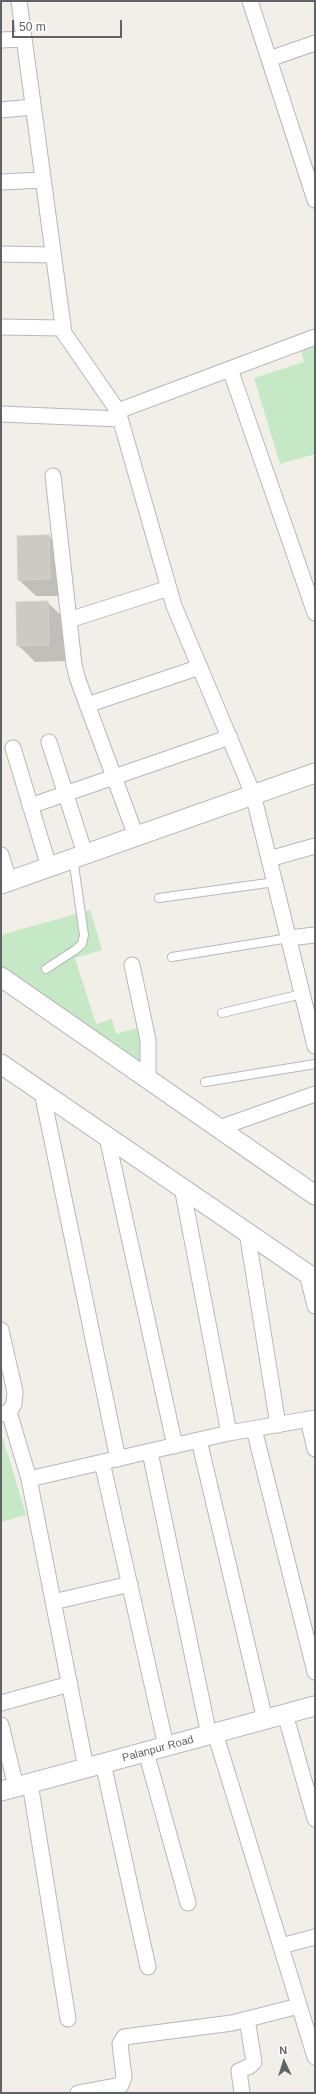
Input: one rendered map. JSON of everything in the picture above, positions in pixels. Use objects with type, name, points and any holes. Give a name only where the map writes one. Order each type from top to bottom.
[{"type":"street","points":[[19,1],[64,332],[119,415],[174,606],[253,794],[302,994],[311,1016],[315,1046]]},
{"type":"street","points":[[250,1],[269,59],[313,180],[315,200]]},
{"type":"street","points":[[1,40],[24,39]]},
{"type":"street","points":[[269,59],[315,43]]},
{"type":"street","points":[[1,110],[33,107]]},
{"type":"street","points":[[1,182],[43,180]]},
{"type":"street","points":[[1,254],[53,255]]},
{"type":"street","points":[[1,327],[63,328]]},
{"type":"street","points":[[1,414],[119,415],[230,369],[315,337]]},
{"type":"street","points":[[230,369],[315,612]]},
{"type":"street","points":[[53,476],[74,665],[87,705],[136,836]]},
{"type":"street","points":[[69,620],[169,588]]},
{"type":"street","points":[[87,705],[200,667]]},
{"type":"street","points":[[30,806],[65,792],[115,778],[230,737]]},
{"type":"street","points":[[49,742],[65,792],[79,856]]},
{"type":"street","points":[[13,748],[49,867]]},
{"type":"street","points":[[1,855],[5,883],[315,773]]},
{"type":"street","points":[[269,859],[315,846]]},
{"type":"street","points":[[288,938],[315,936]]},
{"type":"street","points":[[132,966],[148,1040],[148,1079]]},
{"type":"street","points":[[1,977],[315,1195]]},
{"type":"street","points":[[1,1064],[311,1276],[315,1306]]},
{"type":"street","points":[[42,1092],[118,1459]]},
{"type":"street","points":[[218,1128],[315,1094]]},
{"type":"street","points":[[108,1137],[175,1446]]},
{"type":"street","points":[[182,1187],[229,1433]]},
{"type":"street","points":[[247,1232],[278,1424]]},
{"type":"street","points":[[2,1339],[15,1392],[14,1404],[5,1413],[29,1479],[70,1684],[95,1766],[148,1967]]},
{"type":"street","points":[[29,1479],[229,1433],[311,1418],[315,1449]]},
{"type":"street","points":[[254,1429],[315,1672]]},
{"type":"street","points":[[199,1440],[265,1720]]},
{"type":"street","points":[[150,1452],[212,1734],[281,1946],[315,2057]]},
{"type":"street","points":[[102,1462],[166,1746]]},
{"type":"street","points":[[53,1602],[130,1584]]},
{"type":"street","points":[[1,1703],[70,1684]]},
{"type":"street","name":"Palanpur Road","points":[[16,1787],[315,1706]]},
{"type":"street","points":[[285,1714],[315,1819]]},
{"type":"street","points":[[1,1725],[68,2019]]},
{"type":"street","points":[[146,1752],[188,1903]]},
{"type":"street","points":[[281,1946],[315,1937]]},
{"type":"street","points":[[78,2093],[121,2085],[124,2077],[120,2044],[124,2037],[247,2019],[299,2006]]},
{"type":"street","points":[[242,2093],[239,2071],[250,2066],[254,2062],[247,2019]]},
{"type":"lane","points":[[46,968],[76,950],[82,944],[84,935],[79,856]]},
{"type":"lane","points":[[160,898],[275,882]]},
{"type":"lane","points":[[172,957],[288,938]]},
{"type":"lane","points":[[222,1013],[302,994]]},
{"type":"lane","points":[[205,1082],[315,1064]]},
{"type":"green space","points":[[315,341],[315,454],[280,464],[254,378],[304,362],[300,347]]},
{"type":"green space","points":[[90,910],[102,950],[75,958],[96,1024],[112,1019],[116,1034],[144,1026],[146,1074],[1,968],[1,935]]},
{"type":"green space","points":[[1,1432],[26,1515],[1,1522]]},
{"type":"building","points":[[49,535],[50,579],[18,580],[17,536]]},
{"type":"building","points":[[48,601],[49,645],[17,646],[16,602]]}]
